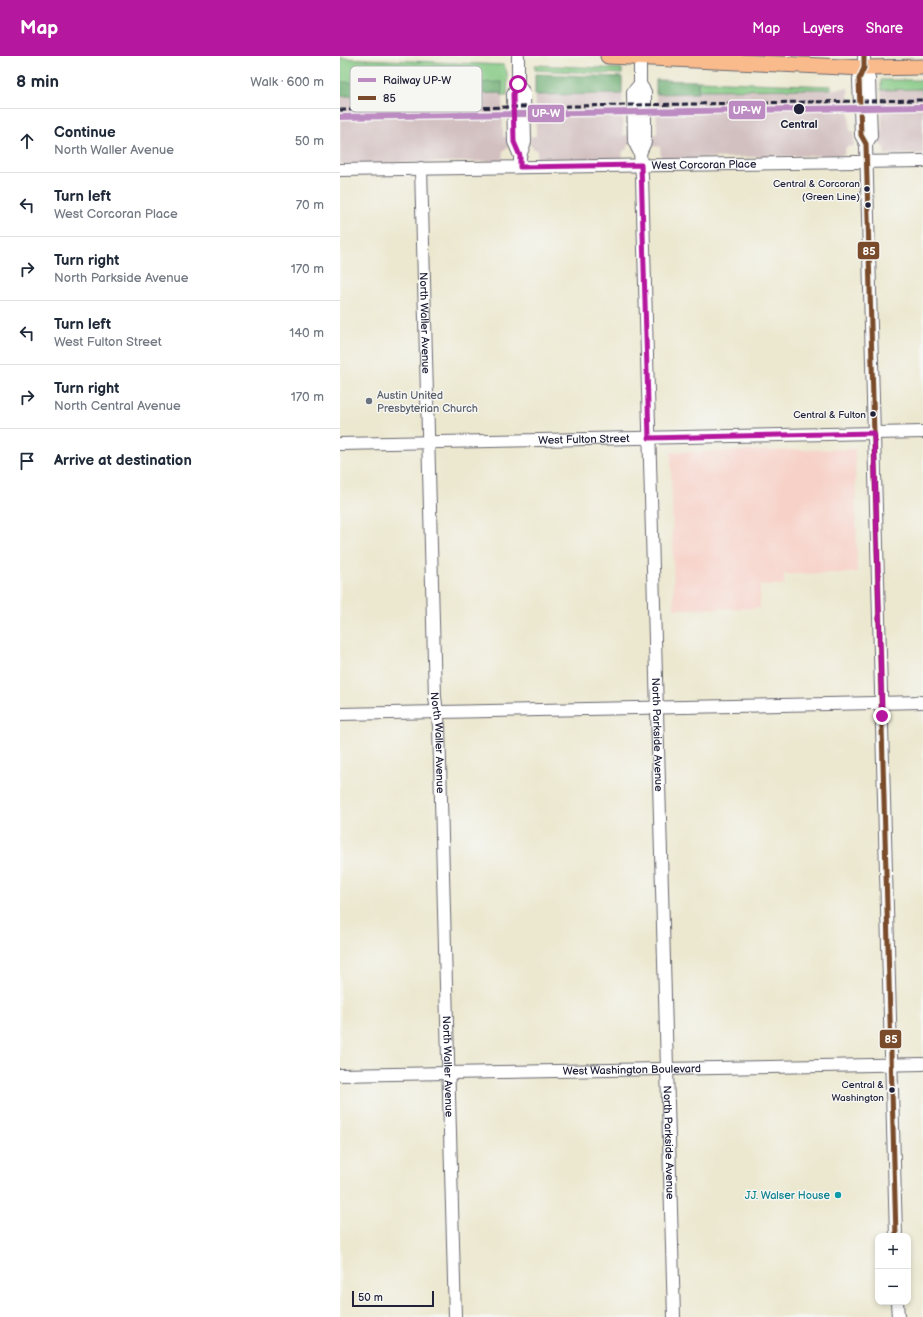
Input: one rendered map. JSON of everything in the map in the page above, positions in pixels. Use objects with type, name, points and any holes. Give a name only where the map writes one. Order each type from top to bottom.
[{"type":"main road","points":[[608,56],[864,62],[923,67]]},
{"type":"street","points":[[518,56],[518,84],[513,94],[514,142],[520,161]]},
{"type":"street","name":"North Parkside Avenue","points":[[640,57],[640,84],[634,92],[634,141],[641,159],[674,1317]]},
{"type":"street","points":[[864,62],[869,79],[871,136],[866,144],[896,1233]]},
{"type":"street","name":"West Corcoran Place","points":[[340,170],[421,168],[520,161],[641,159],[923,161]]},
{"type":"street","name":"North Waller Avenue","points":[[421,168],[435,697],[439,726],[455,1317]]},
{"type":"street","name":"West Fulton Street","points":[[340,444],[923,432]]},
{"type":"street","points":[[340,714],[923,702]]},
{"type":"street","name":"West Washington Boulevard","points":[[340,1075],[923,1064]]},
{"type":"street","points":[[897,1305],[898,1317]]},
{"type":"shaded area","points":[[535,74],[622,77],[623,135],[629,135],[630,140],[627,149],[623,151],[622,159],[537,160],[537,151],[530,145],[530,137],[536,136]]},
{"type":"shaded area","points":[[656,80],[831,86],[831,89],[848,88],[850,131],[854,131],[854,146],[846,147],[844,155],[661,159],[660,147],[653,146],[651,142],[651,134],[657,134]]},
{"type":"shaded area","points":[[881,80],[923,80],[923,154],[885,155],[884,146],[878,144],[877,130],[882,130]]},
{"type":"shaded area","points":[[482,93],[502,93],[503,137],[508,137],[508,147],[503,151],[502,161],[340,164],[340,96],[350,96],[350,112],[482,112]]},
{"type":"shaded area","points":[[855,449],[857,573],[784,574],[784,585],[760,585],[760,608],[674,609],[671,452]]},
{"type":"green space","points":[[340,58],[503,65],[507,71],[507,96],[502,96],[501,93],[482,93],[482,66],[350,66],[350,96],[340,96]]},
{"type":"green space","points":[[535,65],[622,69],[622,74],[535,70]]},
{"type":"green space","points":[[535,74],[622,77],[622,94],[535,95]]},
{"type":"green space","points":[[656,80],[698,81],[698,93],[656,94]]},
{"type":"green space","points":[[881,80],[923,80],[923,89],[881,90]]},
{"type":"green space","points":[[698,81],[831,86],[831,89],[698,90]]},
{"type":"green space","points":[[340,82],[350,82],[350,96],[340,96]]},
{"type":"green space","points":[[502,82],[502,93],[482,93],[482,83]]},
{"type":"railway","points":[[482,108],[923,100]]},
{"type":"railway","points":[[340,110],[350,110]]},
{"type":"rail line","name":"UP-W","points":[[340,117],[923,107]]},
{"type":"transit line","name":"85","points":[[864,56],[864,68],[859,79],[861,135],[866,144],[896,1233]]},
{"type":"place","name":"Central","points":[[799,109]]},
{"type":"place","name":"Central & Corcoran (Green Line)","points":[[867,189]]},
{"type":"place","name":"Austin United Presbyterian Church","points":[[369,401]]},
{"type":"place","name":"Central & Fulton","points":[[873,414]]},
{"type":"place","name":"Central & Washington","points":[[892,1090]]},
{"type":"place","name":"JJ. Walser House","points":[[838,1195]]},
{"type":"route","points":[[518,84],[513,94],[514,142],[520,156],[520,167],[641,165],[649,438],[874,433],[882,716]]}]
